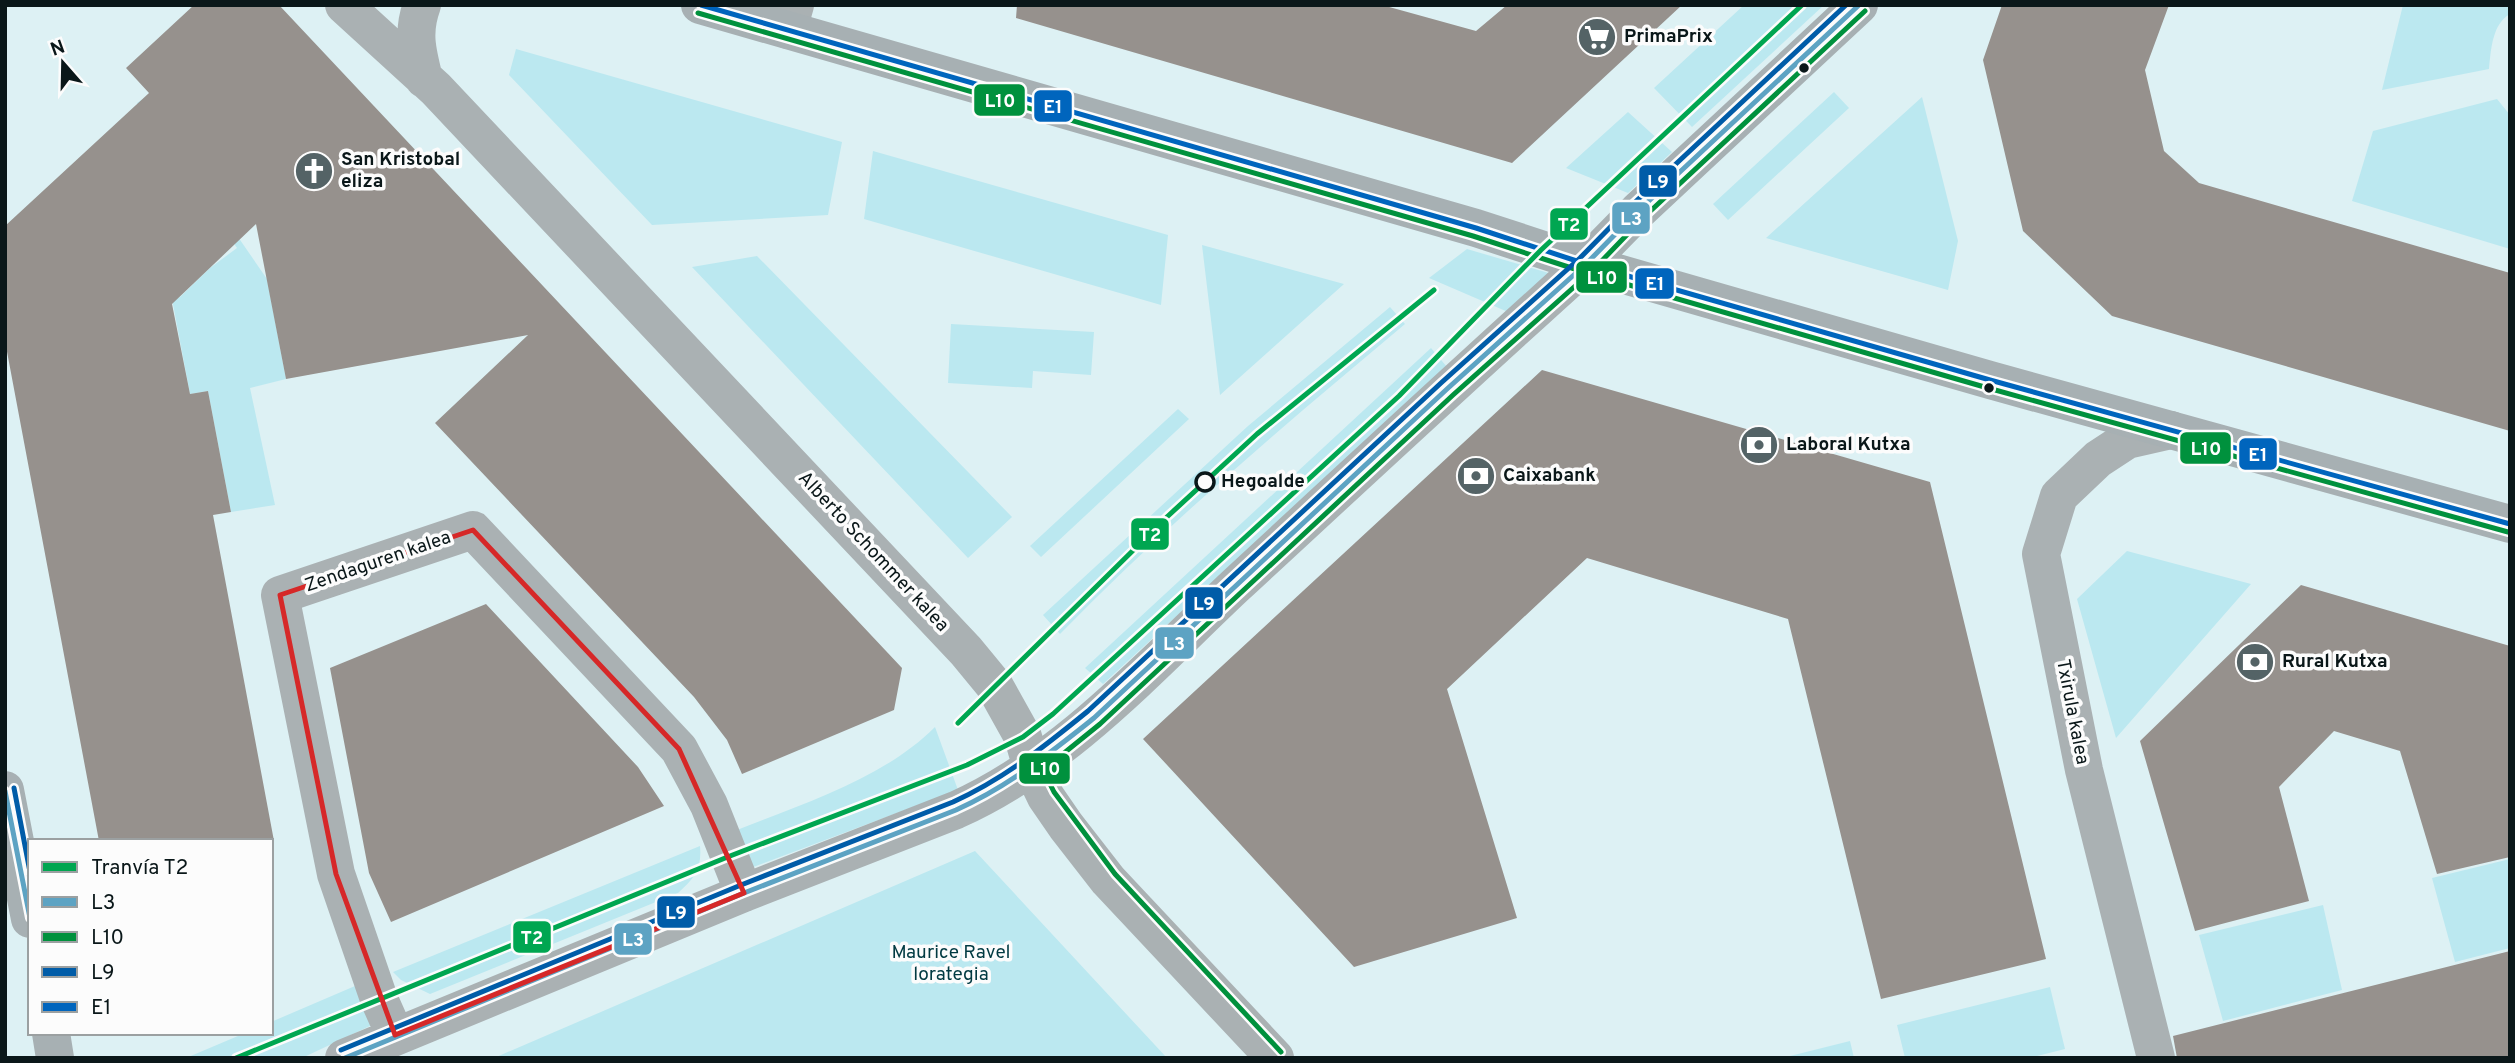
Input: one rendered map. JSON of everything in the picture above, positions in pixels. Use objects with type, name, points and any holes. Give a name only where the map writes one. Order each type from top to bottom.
[{"type":"main road","points":[[700,5],[792,18],[1586,264],[1990,380],[2510,524]]},
{"type":"main road","points":[[1586,264],[1638,211],[1859,5]]},
{"type":"main road","points":[[5,790],[28,909]]},
{"type":"main road","points":[[51,1035],[55,1058]]},
{"type":"street","name":"Alberto Schommer kalea","points":[[344,5],[424,79],[966,651],[1000,695],[1023,737],[1032,768],[1046,797],[1108,880],[1275,1058]]},
{"type":"street","points":[[422,5],[415,23],[416,44],[424,79]]},
{"type":"street","points":[[344,1058],[744,893],[956,810],[981,799],[1032,768],[1094,718],[1447,389],[1586,264]]},
{"type":"street","name":"Txirula kalea","points":[[2156,1058],[2084,770],[2041,554],[2059,496],[2098,459],[2127,440],[2171,430]]},
{"type":"street","name":"Zendaguren kalea","points":[[395,1035],[379,999],[336,874],[280,595],[473,530],[679,750],[709,805],[744,893]]},
{"type":"highlighted area","points":[[473,530],[679,749],[744,893],[395,1035],[336,874],[280,595]]},
{"type":"green space","points":[[1744,5],[1824,5],[1692,127],[1654,88]]},
{"type":"green space","points":[[2403,5],[2510,5],[2510,14],[2499,24],[2496,31],[2489,69],[2382,90]]},
{"type":"green space","points":[[516,49],[842,142],[828,215],[652,225],[509,75]]},
{"type":"green space","points":[[1834,92],[1849,108],[1728,220],[1713,204]]},
{"type":"green space","points":[[1922,97],[1958,241],[1948,290],[1766,238]]},
{"type":"green space","points":[[143,99],[267,279],[286,379],[250,388],[275,505],[231,512],[208,391],[190,394],[172,299],[180,297],[210,268],[237,248],[137,103]]},
{"type":"green space","points":[[2497,99],[2510,115],[2510,249],[2352,201],[2373,131]]},
{"type":"green space","points":[[1628,112],[1672,152],[1628,193],[1566,168]]},
{"type":"green space","points":[[873,151],[1168,235],[1161,305],[864,219]]},
{"type":"green space","points":[[1202,245],[1344,284],[1220,395]]},
{"type":"green space","points":[[1467,249],[1552,274],[1508,312],[1429,278]]},
{"type":"green space","points":[[757,256],[1012,517],[968,558],[692,267]]},
{"type":"green space","points":[[1390,307],[1405,324],[1272,436],[1186,513],[1060,634],[1043,615],[1248,426]]},
{"type":"green space","points":[[951,324],[1094,332],[1091,375],[1033,371],[1032,388],[948,383]]},
{"type":"green space","points":[[1431,348],[1447,367],[1103,684],[1085,668]]},
{"type":"green space","points":[[1178,409],[1189,419],[1041,557],[1030,546]]},
{"type":"green space","points":[[2127,551],[2251,584],[2116,738],[2077,599]]},
{"type":"green space","points":[[935,727],[958,790],[748,869],[732,832],[866,776],[914,746]]},
{"type":"green space","points":[[700,846],[700,861],[696,872],[678,893],[430,994],[401,980],[393,972]]},
{"type":"green space","name":"Maurice Ravel lorategia","points":[[975,851],[1167,1058],[494,1058]]},
{"type":"green space","points":[[2510,859],[2510,948],[2455,962],[2432,878]]},
{"type":"green space","points":[[2323,905],[2342,990],[2223,1021],[2199,935]]},
{"type":"green space","points":[[355,986],[372,1025],[302,1058],[186,1058],[240,1035],[273,1035],[273,1021]]},
{"type":"green space","points":[[2050,987],[2065,1049],[2029,1058],[1905,1058],[1897,1025]]},
{"type":"green space","points":[[1850,1041],[1854,1058],[1782,1058]]},
{"type":"building","points":[[194,5],[279,5],[902,668],[894,710],[742,774],[727,740],[694,697],[435,423],[528,335],[286,379],[256,224],[172,304],[190,394],[208,391],[231,512],[213,515],[274,841],[99,839],[5,341],[5,226],[149,93],[126,68]]},
{"type":"building","points":[[1017,5],[1382,5],[1476,31],[1507,5],[1682,5],[1512,163],[1016,18]]},
{"type":"building","points":[[2002,5],[2169,5],[2145,70],[2164,151],[2199,183],[2510,273],[2510,431],[2112,316],[2023,231],[1983,60]]},
{"type":"building","points":[[1542,370],[1930,482],[2046,959],[1881,999],[1788,619],[1587,558],[1447,689],[1517,918],[1354,967],[1143,739]]},
{"type":"building","points":[[2301,585],[2510,646],[2510,857],[2437,874],[2400,751],[2334,731],[2279,787],[2309,901],[2195,931],[2140,741]]},
{"type":"building","points":[[486,604],[638,767],[664,806],[391,922],[369,873],[330,668]]},
{"type":"building","points":[[2510,951],[2510,1058],[2177,1058],[2173,1036]]},
{"type":"tram line","name":"T2","points":[[236,1058],[730,856],[967,765],[1023,737],[1053,714],[1399,396],[1541,250],[1802,5]]},
{"type":"tram line","name":"T2","points":[[958,723],[1168,516],[1257,434],[1434,290]]},
{"type":"transit line","name":"E1","points":[[701,5],[1476,228],[1586,264],[1990,380],[2510,524]]},
{"type":"transit line","name":"L9","points":[[341,1050],[741,885],[953,802],[990,783],[1023,761],[1088,711],[1441,383],[1580,258],[1632,205],[1846,5]]},
{"type":"transit line","name":"L3","points":[[345,1058],[744,893],[956,810],[993,791],[1028,768],[1094,718],[1447,389],[1586,264],[1638,211],[1859,5]]},
{"type":"transit line","name":"L10","points":[[1281,1052],[1115,874],[1054,792],[1043,770],[1100,724],[1453,395],[1592,271],[1644,217],[1865,11]]},
{"type":"transit line","name":"L10","points":[[698,13],[1473,236],[1584,272],[1988,388],[2508,532]]},
{"type":"transit line","name":"L9","points":[[14,788],[28,862]]},
{"type":"transit line","name":"L3","points":[[5,791],[28,908]]},
{"type":"place","name":"PrimaPrix","points":[[1597,37]]},
{"type":"place","name":"San Kristobal eliza","points":[[314,171]]},
{"type":"place","name":"Laboral Kutxa","points":[[1759,445]]},
{"type":"place","name":"Caixabank","points":[[1476,476]]},
{"type":"place","name":"Hegoalde","points":[[1205,482]]},
{"type":"place","name":"Rural Kutxa","points":[[2255,662]]}]
